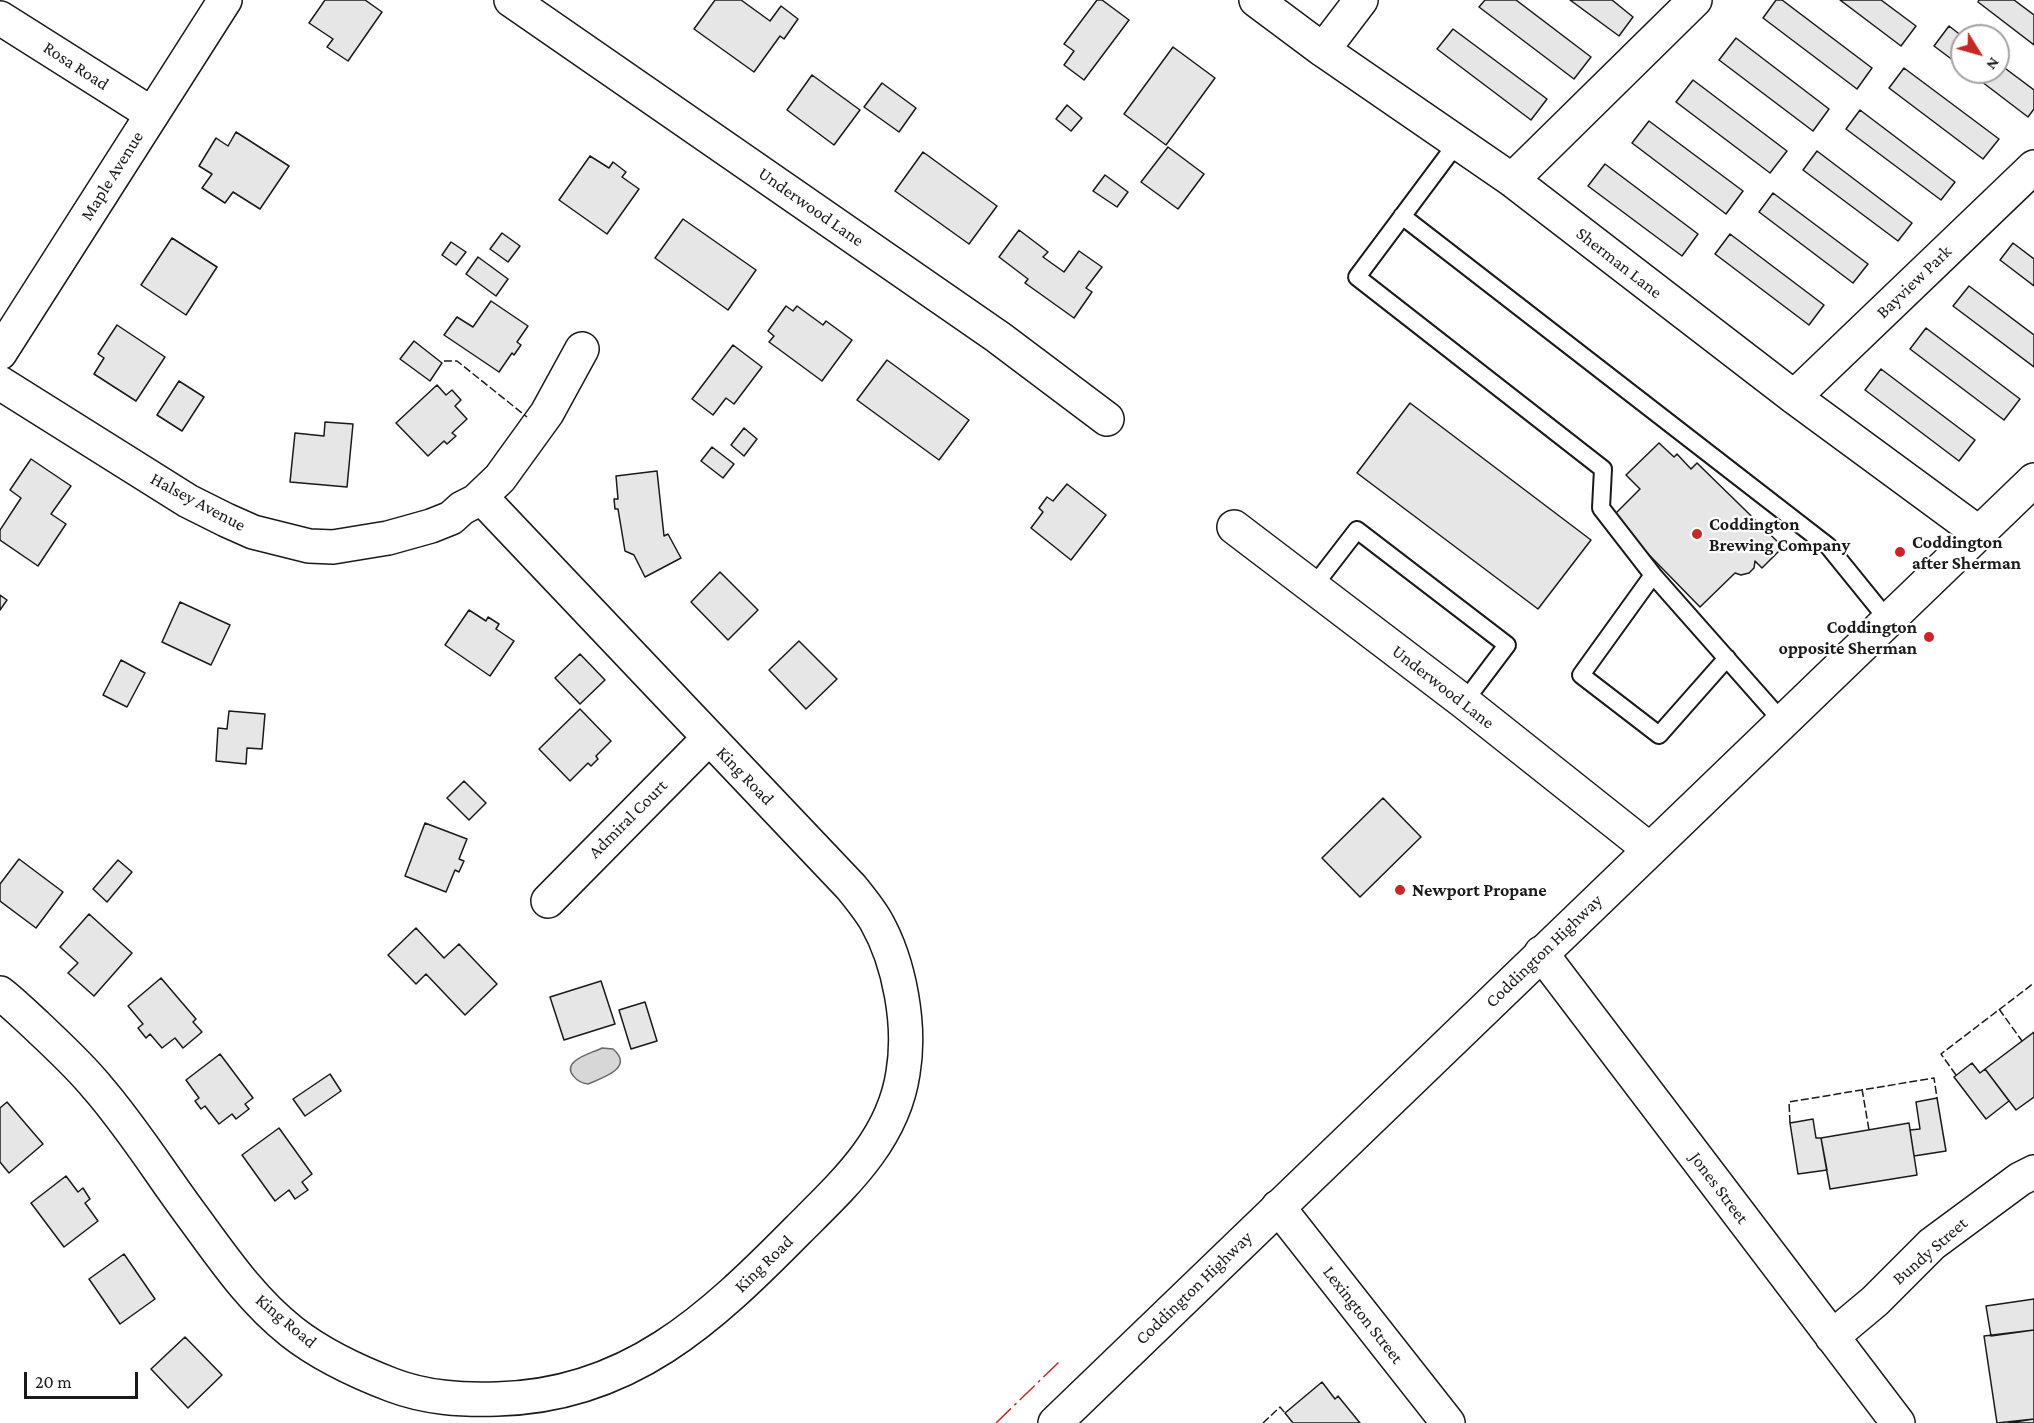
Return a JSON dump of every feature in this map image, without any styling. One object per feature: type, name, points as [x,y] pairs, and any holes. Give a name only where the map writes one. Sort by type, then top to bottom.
[{"type":"main road","name":"Maple Avenue","points":[[0,353],[225,0]]},
{"type":"main road","name":"Underwood Lane","points":[[511,0],[999,337],[1107,419]]},
{"type":"main road","name":"Sherman Lane","points":[[1256,0],[1323,50],[1512,180],[1794,398],[1979,533]]},
{"type":"main road","points":[[1323,50],[1361,0]]},
{"type":"main road","points":[[1512,180],[1695,0]]},
{"type":"main road","name":"Rosa Road","points":[[0,18],[152,114]]},
{"type":"main road","name":"Bayview Park","points":[[1794,398],[2034,167]]},
{"type":"main road","name":"Halsey Avenue","points":[[0,383],[188,501],[253,532],[309,546],[333,547],[399,535],[451,518],[462,508],[482,497],[500,478],[547,413],[582,349]]},
{"type":"main road","name":"Coddington Highway","points":[[1055,1423],[2034,480]]},
{"type":"main road","name":"King Road","points":[[0,993],[67,1054],[98,1088],[236,1276],[274,1316],[293,1333],[317,1349],[391,1385],[412,1392],[432,1410],[457,1399],[510,1399],[564,1392],[604,1379],[635,1365],[673,1342],[710,1314],[761,1268],[856,1172],[878,1142],[892,1113],[903,1075],[906,1029],[897,979],[876,920],[851,886],[482,497]]},
{"type":"main road","name":"Underwood Lane","points":[[1234,527],[1464,702],[1649,849]]},
{"type":"main road","name":"Admiral Court","points":[[548,901],[709,738]]},
{"type":"main road","name":"Jones Street","points":[[1541,953],[1898,1423]]},
{"type":"main road","name":"Bundy Street","points":[[1832,1337],[1875,1301],[1932,1244],[2020,1179],[2034,1172]]},
{"type":"main road","name":"Lexington Street","points":[[1278,1207],[1448,1423]]},
{"type":"lane","points":[[1457,143],[1357,278],[1603,468],[1601,508],[1653,576],[1782,721]]},
{"type":"lane","points":[[1402,216],[1828,546],[1888,620]]},
{"type":"lane","points":[[1313,587],[1357,530],[1508,645],[1464,702]]},
{"type":"lane","points":[[1653,576],[1581,675],[1659,735],[1727,658]]},
{"type":"shaded area","points":[[602,1048],[613,1049],[619,1056],[618,1067],[608,1075],[588,1084],[576,1079],[571,1072],[575,1061]]},
{"type":"building","points":[[325,0],[365,0],[382,12],[348,61],[327,47],[333,39],[309,23]]},
{"type":"building","points":[[715,0],[741,0],[770,21],[781,6],[798,19],[784,39],[780,36],[754,72],[694,29]]},
{"type":"building","points":[[1097,0],[1102,0],[1129,20],[1084,80],[1064,65],[1074,51],[1064,44]]},
{"type":"building","points":[[1485,0],[1516,0],[1591,57],[1574,79],[1479,7]]},
{"type":"building","points":[[1570,0],[1612,0],[1633,17],[1619,36]]},
{"type":"building","points":[[1776,0],[1782,0],[1872,68],[1857,89],[1763,18]]},
{"type":"building","points":[[1840,0],[1881,0],[1916,26],[1901,46]]},
{"type":"building","points":[[1979,0],[2014,0],[2034,15],[2034,45],[2010,27],[2010,24],[2007,24],[1978,2]]},
{"type":"building","points":[[1949,26],[1950,27],[1950,58],[1934,46]]},
{"type":"building","points":[[1453,29],[1547,99],[1531,120],[1437,49]]},
{"type":"building","points":[[1736,38],[1829,109],[1813,131],[1719,60]]},
{"type":"building","points":[[1173,47],[1215,78],[1166,145],[1124,114]]},
{"type":"building","points":[[1904,68],[1999,139],[1983,159],[1889,88]]},
{"type":"building","points":[[2010,72],[2034,90],[2034,109],[2028,117],[1985,84],[2010,84]]},
{"type":"building","points":[[812,75],[860,110],[834,145],[787,110]]},
{"type":"building","points":[[1693,80],[1787,151],[1770,173],[1676,102]]},
{"type":"building","points":[[882,83],[916,108],[899,132],[864,107]]},
{"type":"building","points":[[1067,105],[1082,118],[1071,131],[1056,119]]},
{"type":"building","points":[[1860,110],[1955,182],[1941,200],[1846,129]]},
{"type":"building","points":[[1649,121],[1743,191],[1726,214],[1632,143]]},
{"type":"building","points":[[236,132],[289,166],[260,209],[233,192],[225,203],[202,188],[212,174],[199,166],[216,138],[228,146]]},
{"type":"building","points":[[1168,147],[1204,174],[1178,209],[1141,182]]},
{"type":"building","points":[[1817,151],[1912,223],[1898,241],[1803,170]]},
{"type":"building","points":[[923,152],[997,206],[969,244],[895,191]]},
{"type":"building","points":[[590,156],[609,168],[613,162],[626,172],[622,177],[639,189],[607,234],[559,200]]},
{"type":"building","points":[[1605,164],[1698,234],[1682,256],[1588,186]]},
{"type":"building","points":[[1105,175],[1128,192],[1117,207],[1093,191]]},
{"type":"building","points":[[1773,193],[1868,264],[1853,283],[1759,212]]},
{"type":"building","points":[[683,219],[756,270],[728,310],[655,258]]},
{"type":"building","points":[[1019,230],[1048,252],[1043,257],[1064,272],[1079,251],[1102,267],[1086,288],[1092,292],[1074,318],[1025,283],[1028,279],[999,257]]},
{"type":"building","points":[[502,233],[520,246],[508,262],[490,249]]},
{"type":"building","points":[[1730,234],[1824,305],[1809,325],[1715,254]]},
{"type":"building","points":[[172,238],[217,267],[186,315],[141,285]]},
{"type":"building","points":[[451,242],[466,252],[456,265],[442,255]]},
{"type":"building","points":[[2013,243],[2034,259],[2034,286],[2000,260]]},
{"type":"building","points":[[478,257],[508,279],[496,296],[466,274]]},
{"type":"building","points":[[1969,286],[2034,335],[2034,367],[1953,306]]},
{"type":"building","points":[[491,301],[528,326],[517,342],[521,345],[514,355],[512,353],[499,372],[444,335],[457,317],[473,327]]},
{"type":"building","points":[[786,306],[793,311],[797,306],[823,325],[826,321],[852,340],[822,381],[769,342],[774,336],[768,331]]},
{"type":"building","points":[[117,325],[165,357],[136,401],[94,374],[104,358],[98,354]]},
{"type":"building","points":[[1926,328],[2020,399],[2004,420],[1910,349]]},
{"type":"building","points":[[414,341],[442,363],[430,381],[400,359]]},
{"type":"building","points":[[733,345],[762,367],[734,404],[726,398],[713,415],[692,399]]},
{"type":"building","points":[[887,360],[969,420],[939,460],[857,400]]},
{"type":"building","points":[[1881,369],[1975,440],[1959,461],[1865,390]]},
{"type":"building","points":[[179,381],[204,397],[182,431],[157,415]]},
{"type":"building","points":[[437,385],[446,395],[452,390],[461,400],[455,406],[467,419],[452,433],[456,436],[447,444],[444,441],[428,456],[396,423]]},
{"type":"building","points":[[1410,403],[1591,540],[1538,609],[1357,473]]},
{"type":"building","points":[[325,422],[353,424],[347,487],[290,482],[295,433],[324,436]]},
{"type":"building","points":[[744,428],[757,439],[744,456],[731,445]]},
{"type":"building","points":[[1659,443],[1674,457],[1677,454],[1691,469],[1697,463],[1783,547],[1762,568],[1755,561],[1754,568],[1749,573],[1741,575],[1735,573],[1700,607],[1612,517],[1640,489],[1626,475]]},
{"type":"building","points":[[712,447],[734,464],[723,478],[701,461]]},
{"type":"building","points":[[31,459],[71,486],[51,514],[66,524],[38,566],[0,540],[0,530],[21,498],[10,490]]},
{"type":"building","points":[[657,471],[664,536],[668,534],[681,558],[645,577],[634,555],[625,551],[618,509],[615,509],[614,499],[618,499],[616,476]]},
{"type":"building","points":[[1067,484],[1106,515],[1071,560],[1031,528],[1043,512],[1039,508],[1047,497],[1053,501]]},
{"type":"building","points":[[720,572],[758,610],[728,640],[691,602]]},
{"type":"building","points":[[0,595],[7,600],[0,610]]},
{"type":"building","points":[[180,602],[230,625],[211,665],[162,642]]},
{"type":"building","points":[[469,610],[486,621],[488,617],[499,624],[496,629],[514,641],[490,676],[445,645]]},
{"type":"building","points":[[799,641],[837,679],[806,709],[769,670]]},
{"type":"building","points":[[580,654],[605,680],[580,704],[555,678]]},
{"type":"building","points":[[121,660],[145,673],[127,707],[103,695]]},
{"type":"building","points":[[580,709],[611,741],[596,756],[598,759],[591,766],[588,763],[570,781],[539,749]]},
{"type":"building","points":[[229,711],[265,714],[262,749],[247,748],[246,764],[216,761],[218,728],[227,729]]},
{"type":"building","points":[[464,781],[486,803],[469,820],[447,798]]},
{"type":"building","points":[[1383,798],[1421,837],[1360,897],[1322,858]]},
{"type":"building","points":[[425,823],[467,839],[459,859],[464,861],[459,872],[455,870],[446,892],[405,876]]},
{"type":"building","points":[[19,859],[63,892],[36,928],[0,901],[0,884]]},
{"type":"building","points":[[118,860],[132,872],[107,902],[93,889]]},
{"type":"building","points":[[89,914],[132,953],[94,996],[68,973],[78,963],[60,947]]},
{"type":"building","points":[[416,928],[444,958],[459,944],[497,984],[465,1015],[426,974],[416,984],[388,955]]},
{"type":"building","points":[[161,978],[196,1019],[193,1022],[202,1032],[183,1048],[175,1038],[162,1048],[150,1034],[146,1038],[138,1028],[143,1024],[128,1006]]},
{"type":"building","points":[[601,981],[615,1024],[564,1040],[550,997]]},
{"type":"building","points":[[645,1002],[657,1041],[631,1049],[619,1010]]},
{"type":"building","points":[[2034,1032],[2034,1097],[2016,1110],[1985,1069]]},
{"type":"building","points":[[220,1054],[253,1098],[245,1104],[249,1109],[236,1119],[232,1114],[219,1124],[205,1106],[201,1109],[195,1101],[199,1098],[186,1080]]},
{"type":"building","points":[[1972,1063],[1980,1073],[1985,1069],[2009,1101],[1986,1119],[1954,1077]]},
{"type":"building","points":[[330,1074],[341,1091],[305,1116],[293,1099]]},
{"type":"building","points":[[1937,1098],[1946,1151],[1914,1156],[1910,1130],[1920,1129],[1916,1102]]},
{"type":"building","points":[[7,1102],[43,1144],[9,1173],[0,1162],[0,1108]]},
{"type":"building","points":[[1813,1119],[1816,1138],[1821,1138],[1827,1170],[1798,1174],[1790,1123]]},
{"type":"building","points":[[1909,1123],[1917,1175],[1830,1189],[1821,1138]]},
{"type":"building","points":[[279,1128],[312,1174],[302,1182],[308,1190],[295,1199],[289,1190],[275,1201],[242,1155]]},
{"type":"building","points":[[66,1176],[78,1192],[83,1188],[90,1199],[85,1203],[98,1221],[64,1247],[31,1203]]},
{"type":"building","points":[[124,1254],[155,1299],[120,1324],[89,1279]]},
{"type":"building","points":[[2034,1299],[2034,1330],[1991,1336],[1986,1306]]},
{"type":"building","points":[[2034,1330],[2034,1419],[1997,1423],[1984,1336]]},
{"type":"building","points":[[185,1337],[222,1375],[188,1408],[151,1369]]},
{"type":"building","points":[[1322,1382],[1335,1399],[1338,1396],[1360,1423],[1293,1423],[1285,1413]]},
{"type":"building","points":[[2034,1419],[2034,1423],[2009,1423]]},
{"type":"fence","points":[[444,361],[457,361],[527,417]]},
{"type":"fence","points":[[1956,1075],[1941,1054],[2034,983]]},
{"type":"fence","points":[[1999,1009],[2022,1041]]},
{"type":"fence","points":[[1790,1123],[1789,1102],[1934,1078],[1937,1098]]},
{"type":"fence","points":[[1862,1089],[1869,1130]]},
{"type":"fence","points":[[1263,1423],[1280,1407],[1285,1413]]},
{"type":"power","points":[[996,1423],[1060,1361]]},
{"type":"place","name":"Coddington Brewing Company","points":[[1697,534]]},
{"type":"place","name":"Coddington after Sherman","points":[[1900,552]]},
{"type":"place","name":"Coddington opposite Sherman","points":[[1929,637]]},
{"type":"place","name":"Newport Propane","points":[[1400,890]]}]
